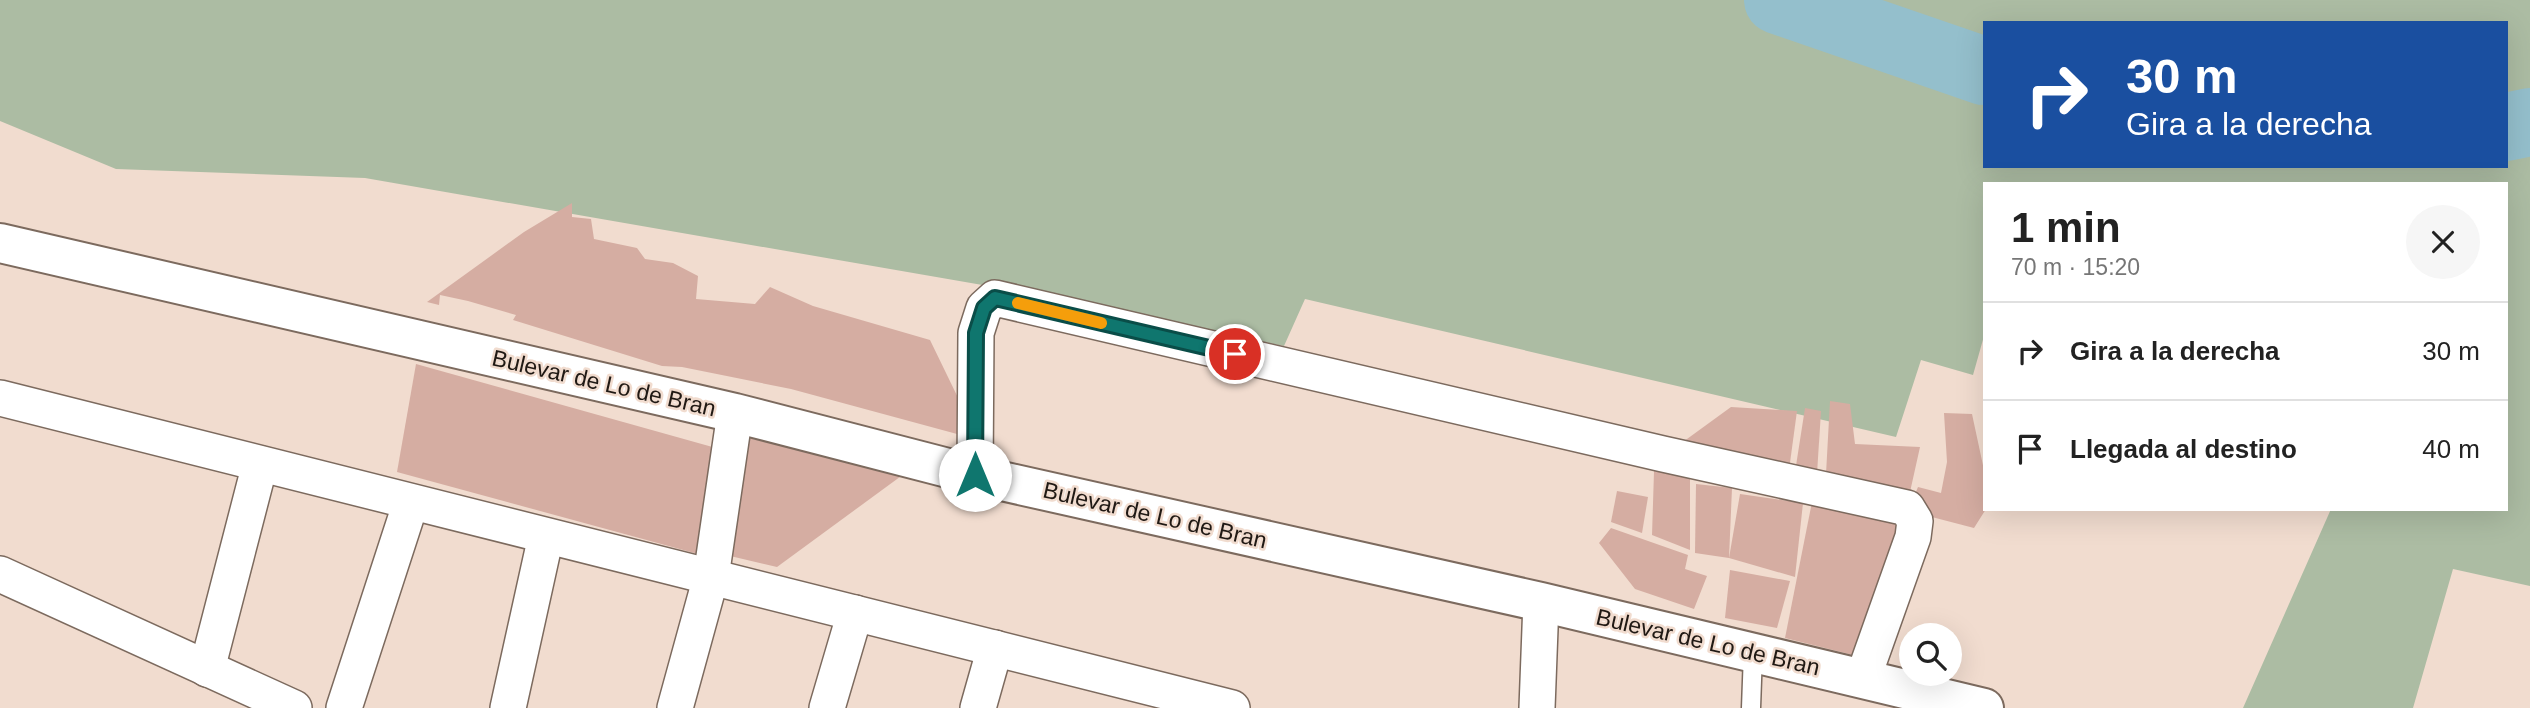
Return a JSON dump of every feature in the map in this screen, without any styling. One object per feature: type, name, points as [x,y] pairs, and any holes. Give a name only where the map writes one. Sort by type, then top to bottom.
[{"type":"street","name":"Bulevar de Lo de Bran","points":[[0,243],[735,413],[975,475],[1541,602],[1752,653],[1882,691],[1984,708]]},
{"type":"street","points":[[975,475],[976,333],[984,308],[995,298],[1662,454],[1907,508],[1915,521],[1913,537],[1882,691]]},
{"type":"street","points":[[0,398],[995,648],[1162,699],[1232,708]]},
{"type":"street","points":[[675,708],[711,577],[735,413]]},
{"type":"street","points":[[207,668],[260,464]]},
{"type":"street","points":[[344,708],[411,502]]},
{"type":"street","points":[[508,708],[547,536]]},
{"type":"street","points":[[0,574],[294,708]]},
{"type":"street","points":[[1537,708],[1541,602]]},
{"type":"street","points":[[827,708],[855,613]]},
{"type":"street","points":[[978,708],[995,648]]},
{"type":"lane","points":[[1751,708],[1752,653]]},
{"type":"green space","points":[[0,0],[2530,0],[2530,586],[2453,569],[2413,708],[2243,708],[2330,511],[2508,511],[2508,182],[1983,182],[1983,340],[1973,375],[1921,360],[1896,437],[1305,299],[1284,346],[994,287],[365,178],[116,169],[0,121]]},
{"type":"building","points":[[572,203],[572,217],[591,219],[594,239],[637,248],[645,259],[673,263],[698,276],[696,299],[755,304],[770,287],[813,306],[930,340],[963,408],[960,437],[791,389],[682,367],[662,366],[513,320],[516,315],[468,301],[440,295],[439,305],[427,302],[524,232]]},
{"type":"building","points":[[416,364],[716,448],[698,554],[397,472]]},
{"type":"building","points":[[1830,401],[1850,404],[1855,444],[1920,447],[1910,492],[1826,474]]},
{"type":"building","points":[[1731,407],[1797,411],[1789,470],[1676,447]]},
{"type":"building","points":[[1805,408],[1821,411],[1817,474],[1795,472]]},
{"type":"building","points":[[1944,413],[1972,414],[1983,465],[1985,511],[1974,528],[1928,516],[1910,506],[1918,487],[1941,493],[1947,462]]},
{"type":"building","points":[[738,436],[908,471],[777,567],[726,555]]},
{"type":"building","points":[[1654,471],[1690,478],[1690,550],[1652,535]]},
{"type":"building","points":[[1696,484],[1732,488],[1729,558],[1695,553]]},
{"type":"building","points":[[1617,491],[1648,497],[1642,533],[1611,522]]},
{"type":"building","points":[[1740,494],[1803,503],[1795,577],[1729,558]]},
{"type":"building","points":[[1812,502],[1906,522],[1857,656],[1785,638]]},
{"type":"building","points":[[1611,528],[1688,555],[1685,569],[1707,576],[1694,609],[1635,589],[1599,543]]},
{"type":"building","points":[[1730,570],[1790,581],[1777,628],[1725,618]]},
{"type":"waterway","points":[[1778,0],[1983,71]]},
{"type":"waterway","points":[[2508,127],[2530,122]]},
{"type":"slow traffic","points":[[1018,303],[1101,323]]},
{"type":"route","points":[[975,475],[976,333],[984,308],[995,298],[1235,354]]}]
